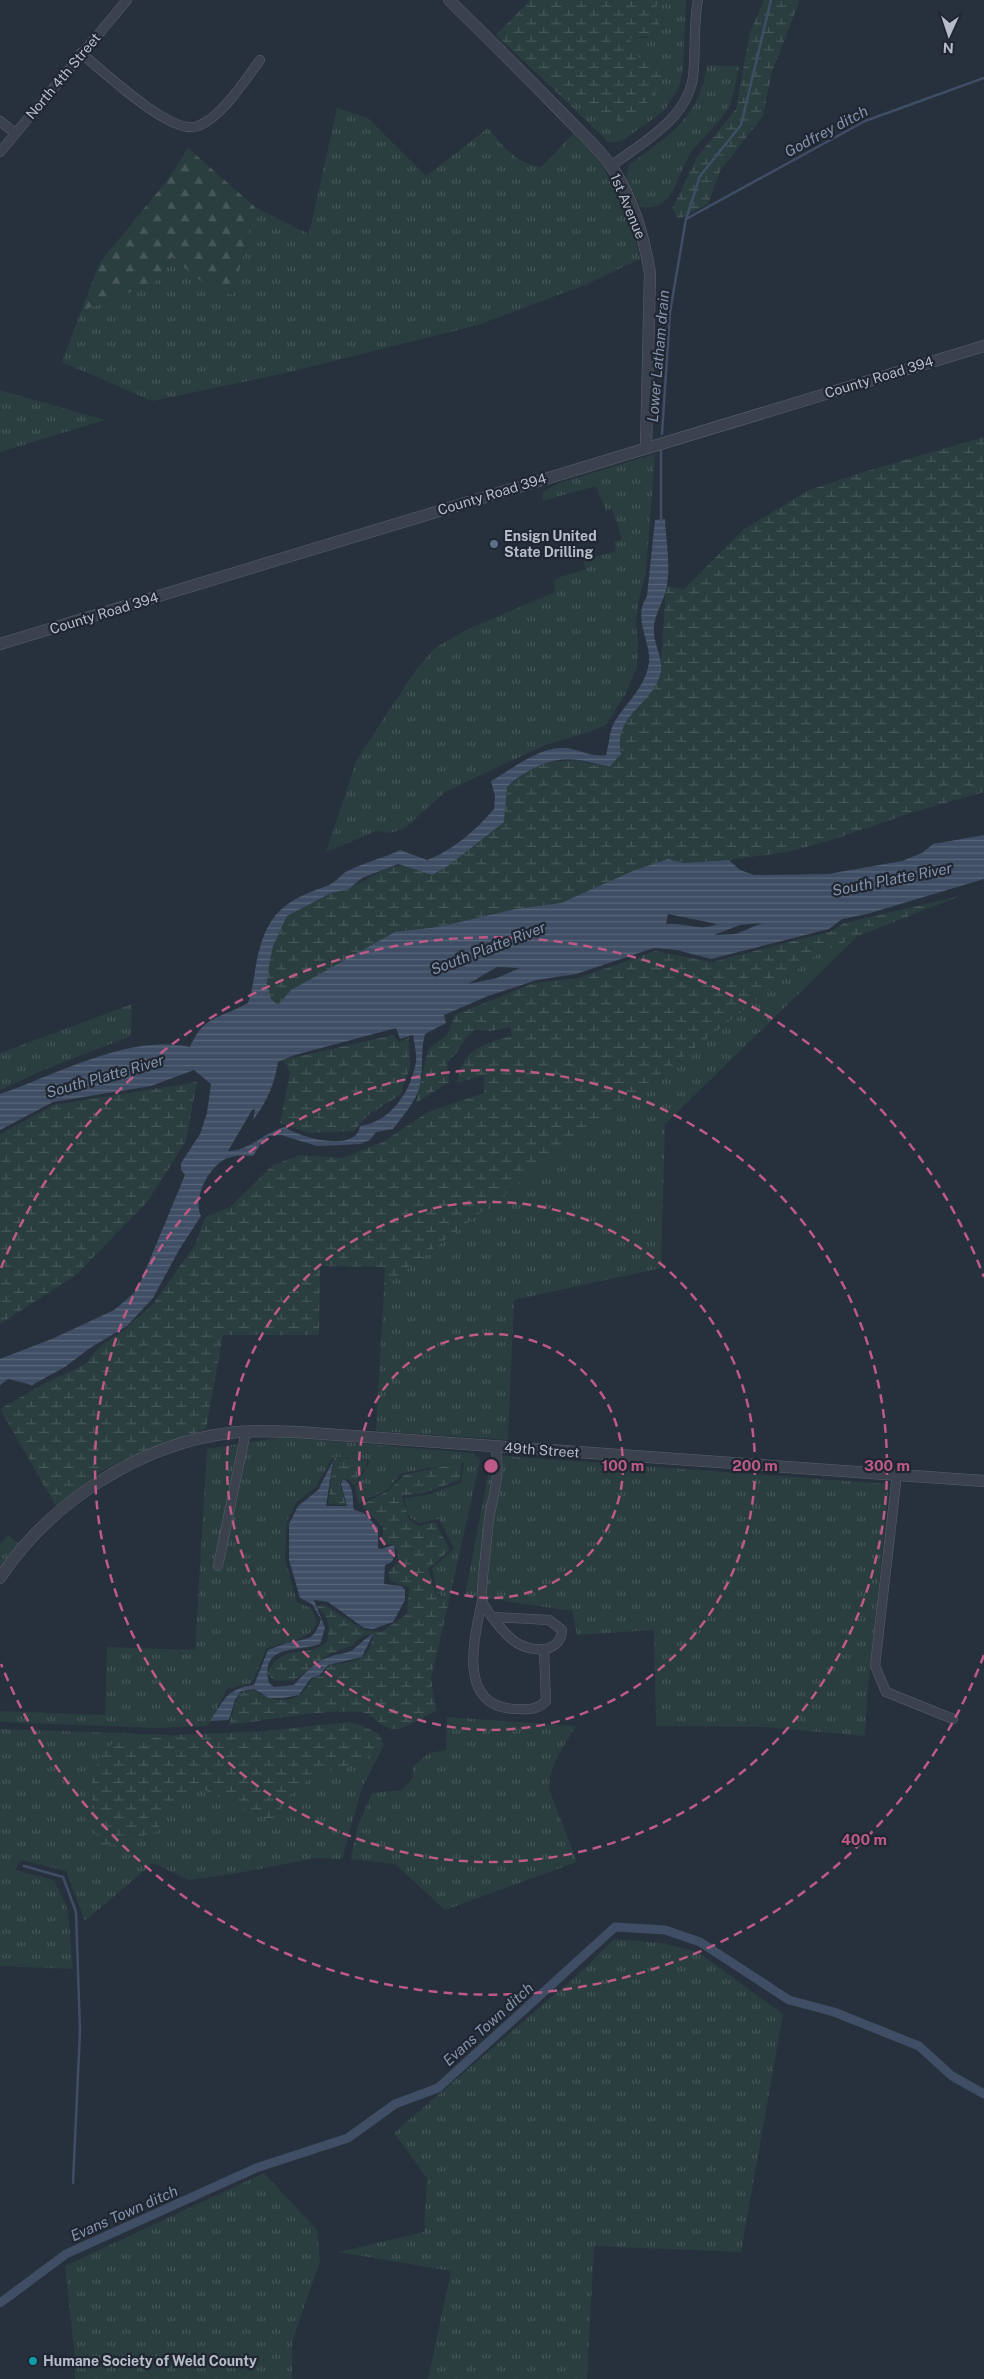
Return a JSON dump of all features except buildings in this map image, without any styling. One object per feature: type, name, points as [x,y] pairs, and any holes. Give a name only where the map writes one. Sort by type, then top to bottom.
[{"type":"street","name":"North 4th Street","points":[[0,152],[127,0]]},
{"type":"street","name":"1st Avenue","points":[[449,0],[534,83],[611,166],[642,233],[650,273],[646,447]]},
{"type":"street","points":[[611,166],[674,117],[688,95],[693,78],[698,0]]},
{"type":"street","points":[[81,53],[138,100],[165,119],[183,126],[197,127],[215,114],[260,60]]},
{"type":"street","points":[[0,121],[16,134]]},
{"type":"street","name":"County Road 394","points":[[0,644],[984,346]]},
{"type":"street","points":[[218,1566],[246,1431]]},
{"type":"street","name":"49th Street","points":[[0,1578],[26,1543],[48,1520],[75,1497],[108,1476],[182,1444],[209,1436],[246,1431],[297,1432],[984,1481]]},
{"type":"street","points":[[495,1447],[498,1456],[497,1483],[486,1546],[482,1601],[475,1637],[474,1678],[478,1689],[484,1697],[507,1708],[536,1710],[546,1700],[544,1650]]},
{"type":"street","points":[[897,1474],[875,1666],[886,1692],[954,1719]]},
{"type":"street","points":[[482,1601],[493,1617],[514,1641],[524,1646],[544,1650],[555,1646],[561,1640],[562,1630],[548,1620],[493,1617]]},
{"type":"green space","points":[[530,0],[660,0],[652,13],[658,20],[662,34],[631,38],[631,48],[638,57],[660,64],[662,82],[638,114],[622,122],[578,101],[565,100],[496,35]]},
{"type":"green space","points":[[660,0],[686,0],[683,71],[679,87],[664,111],[622,141],[609,143],[565,100],[578,101],[621,121],[660,64],[638,57],[631,48],[631,37],[647,38],[652,13]]},
{"type":"green space","points":[[764,0],[800,0],[772,72],[763,116],[720,171],[708,204],[679,219],[672,209],[697,157],[736,109],[750,32]]},
{"type":"green space","points":[[707,65],[739,66],[727,111],[689,156],[667,199],[652,207],[641,207],[626,179],[629,164],[677,128],[691,110],[701,90]]},
{"type":"green space","points":[[337,108],[368,118],[426,176],[488,128],[511,154],[525,162],[541,167],[575,132],[604,168],[634,232],[640,259],[585,285],[478,325],[281,374],[152,401],[62,362],[81,311],[154,283],[172,257],[202,281],[233,295],[255,207],[309,234]]},
{"type":"green space","points":[[188,148],[255,207],[233,295],[208,285],[172,257],[154,283],[81,311],[100,262],[166,182]]},
{"type":"green space","points":[[0,390],[105,420],[0,452]]},
{"type":"green space","points":[[984,437],[984,792],[917,811],[835,839],[787,852],[729,860],[686,863],[668,859],[635,870],[561,903],[515,909],[438,927],[291,990],[278,1005],[271,999],[267,983],[269,966],[273,946],[287,916],[331,893],[349,889],[385,869],[400,865],[431,875],[504,822],[507,787],[532,768],[549,762],[578,760],[594,765],[621,754],[619,742],[621,729],[660,675],[666,586],[684,589],[744,529],[807,491],[860,473]]},
{"type":"green space","points":[[655,454],[646,573],[638,603],[636,625],[638,644],[637,667],[626,693],[606,725],[590,732],[545,745],[445,792],[405,828],[390,833],[377,831],[326,852],[357,759],[417,668],[435,648],[468,629],[555,592],[554,579],[586,569],[583,561],[616,551],[614,542],[622,539],[612,509],[606,511],[596,486],[542,501],[543,492],[559,483]]},
{"type":"green space","points":[[960,896],[858,936],[814,956],[384,1287],[385,1267],[320,1266],[319,1335],[223,1335],[206,1429],[132,1456],[100,1472],[57,1508],[0,1409],[47,1382],[84,1365],[99,1347],[124,1330],[153,1304],[195,1245],[205,1217],[230,1207],[273,1165],[300,1155],[342,1158],[381,1143],[428,1112],[484,1093],[484,1075],[457,1083],[460,1071],[469,1055],[475,1050],[491,1042],[512,1036],[510,1027],[490,1031],[475,1030],[466,1037],[458,1051],[447,1063],[449,1082],[416,1103],[428,1049],[447,1035],[455,1015],[534,983],[578,978],[655,951],[712,962],[832,931],[844,923]]},
{"type":"green space","points":[[858,936],[665,1124],[661,1268],[514,1300],[508,1440],[376,1431],[384,1287],[814,956]]},
{"type":"green space","points":[[132,1004],[131,1036],[44,1070],[0,1090],[0,1053]]},
{"type":"green space","points":[[393,1035],[399,1042],[409,1038],[410,1068],[400,1095],[368,1115],[354,1131],[309,1133],[280,1123],[290,1072],[283,1060]]},
{"type":"green space","points":[[197,1082],[186,1141],[148,1201],[76,1275],[0,1324],[0,1134],[53,1105]]},
{"type":"green space","points":[[284,1437],[474,1453],[480,1461],[449,1601],[437,1593],[432,1568],[454,1549],[439,1519],[419,1523],[409,1517],[404,1498],[427,1495],[461,1483],[464,1462],[402,1473],[388,1489],[358,1504],[355,1487],[370,1460],[333,1457],[316,1487],[296,1503],[287,1522],[285,1559],[297,1602],[311,1608],[317,1622],[314,1628],[303,1637],[267,1648],[252,1683],[227,1689],[208,1726],[158,1728],[0,1722],[0,1711],[105,1715],[107,1647],[195,1650],[207,1449]]},
{"type":"green space","points":[[492,1455],[889,1484],[868,1687],[865,1736],[764,1727],[656,1726],[654,1630],[577,1635],[572,1611],[465,1595]]},
{"type":"green space","points":[[334,1457],[368,1461],[354,1486],[349,1480],[343,1478],[340,1484],[346,1505],[328,1504]]},
{"type":"green space","points":[[462,1462],[460,1480],[424,1493],[402,1496],[409,1519],[419,1526],[435,1522],[450,1550],[428,1569],[436,1594],[449,1601],[431,1678],[436,1711],[397,1729],[382,1725],[365,1713],[344,1711],[311,1713],[229,1725],[236,1701],[241,1692],[253,1690],[278,1700],[294,1698],[307,1688],[312,1679],[321,1676],[329,1665],[359,1659],[369,1650],[373,1633],[361,1637],[351,1646],[328,1655],[294,1680],[280,1681],[272,1679],[267,1672],[281,1657],[310,1650],[327,1642],[328,1622],[324,1614],[316,1606],[325,1605],[364,1630],[381,1632],[407,1614],[409,1587],[390,1581],[388,1572],[398,1562],[398,1553],[394,1545],[382,1543],[383,1527],[361,1505],[389,1490],[404,1475]]},
{"type":"green space","points":[[8,1535],[19,1544],[0,1572],[0,1544]]},
{"type":"green space","points":[[447,1717],[576,1726],[554,1764],[549,1789],[577,1862],[445,1910],[395,1864],[351,1859],[357,1828],[372,1793],[402,1790],[412,1777],[412,1767],[429,1753],[446,1750]]},
{"type":"green space","points":[[348,1722],[361,1725],[379,1734],[384,1745],[359,1763],[314,1775],[285,1799],[275,1823],[198,1787],[172,1802],[156,1832],[102,1848],[93,1826],[98,1813],[89,1792],[100,1755],[113,1743],[175,1735],[266,1731]]},
{"type":"green space","points":[[0,1729],[175,1735],[113,1743],[89,1792],[98,1813],[156,1832],[172,1802],[198,1787],[275,1822],[284,1799],[314,1775],[359,1763],[384,1745],[362,1788],[342,1859],[316,1858],[189,1880],[153,1863],[85,1921],[66,1871],[21,1860],[15,1870],[54,1880],[68,1910],[73,1969],[0,1966]]},
{"type":"green space","points":[[614,1939],[661,1943],[698,1952],[783,2014],[741,2252],[594,2246],[587,2379],[428,2379],[451,2271],[338,2252],[424,2232],[427,2178],[394,2133],[585,1968]]},
{"type":"green space","points":[[264,2173],[317,2230],[320,2261],[292,2342],[292,2379],[75,2379],[75,2358],[65,2266]]},
{"type":"water","name":"South Platte River","points":[[665,519],[668,557],[667,585],[654,627],[661,669],[655,686],[627,720],[622,730],[620,741],[621,754],[610,766],[569,759],[549,762],[531,769],[507,787],[504,822],[448,866],[432,875],[398,864],[362,878],[349,889],[331,893],[287,916],[273,946],[269,966],[267,984],[271,999],[278,1005],[291,990],[395,932],[438,927],[515,909],[561,903],[635,870],[668,859],[684,863],[729,860],[740,870],[754,875],[828,874],[902,861],[922,853],[933,844],[984,835],[984,879],[867,914],[842,919],[829,929],[711,959],[677,950],[654,948],[576,974],[537,980],[488,996],[444,1015],[446,1023],[425,1034],[417,1095],[393,1129],[376,1132],[370,1140],[360,1144],[343,1145],[317,1146],[281,1135],[269,1136],[261,1143],[253,1156],[233,1157],[222,1161],[211,1171],[203,1186],[199,1202],[201,1216],[179,1250],[153,1298],[127,1326],[90,1348],[65,1367],[32,1385],[8,1379],[0,1385],[0,1359],[54,1338],[114,1310],[133,1294],[141,1281],[185,1175],[181,1170],[181,1163],[200,1134],[207,1113],[211,1084],[194,1070],[151,1086],[53,1102],[0,1130],[0,1094],[69,1067],[118,1051],[167,1044],[190,1047],[195,1037],[207,1023],[248,1003],[259,951],[266,931],[286,905],[305,894],[329,885],[344,873],[400,850],[427,860],[446,851],[472,832],[494,809],[495,796],[491,781],[536,754],[556,748],[565,748],[601,756],[606,755],[613,725],[644,680],[649,662],[641,613],[647,596],[655,520]],"holes":[[[668,914],[717,924],[704,927],[666,924]],[[762,923],[736,934],[714,935],[740,925]],[[497,967],[520,968],[497,978],[468,984]],[[396,1028],[400,1039],[413,1035],[416,1062],[410,1084],[398,1103],[381,1118],[360,1126],[357,1134],[349,1139],[339,1141],[315,1139],[285,1127],[269,1133],[243,1148],[228,1151],[252,1110],[255,1109],[253,1120],[266,1099],[275,1077],[278,1062],[295,1055]]]},
{"type":"water","points":[[333,1461],[326,1506],[347,1506],[341,1484],[343,1479],[350,1485],[354,1510],[364,1513],[378,1528],[378,1548],[381,1549],[394,1545],[395,1553],[392,1562],[385,1565],[384,1584],[402,1586],[405,1590],[405,1600],[393,1622],[373,1629],[364,1628],[328,1602],[314,1600],[325,1628],[320,1644],[282,1652],[275,1656],[267,1670],[269,1683],[274,1687],[294,1685],[316,1664],[326,1658],[351,1651],[373,1634],[362,1657],[328,1665],[319,1676],[311,1678],[299,1695],[269,1698],[254,1689],[241,1691],[235,1700],[229,1720],[210,1721],[227,1696],[238,1689],[254,1685],[268,1650],[309,1638],[316,1632],[321,1619],[312,1604],[300,1598],[289,1560],[289,1524],[298,1506],[318,1490]]},
{"type":"waterway","name":"Lower Latham drain","points":[[662,434],[670,312],[686,219],[700,176],[741,125],[771,0]]},
{"type":"waterway","name":"Godfrey ditch","points":[[686,219],[865,121],[984,78]]},
{"type":"waterway","name":"Lower Latham drain","points":[[661,450],[661,521]]},
{"type":"waterway","points":[[24,1866],[63,1877],[76,1912],[80,2031],[73,2183]]},
{"type":"waterway","name":"Evans Town ditch","points":[[0,2303],[66,2254],[256,2168],[348,2138],[395,2104],[438,2088],[615,1927],[665,1930],[700,1942],[789,2000],[834,2012],[919,2046],[952,2076],[984,2094]]},
{"type":"place","name":"Ensign United State Drilling","points":[[494,544]]},
{"type":"place","name":"Humane Society of Weld County","points":[[33,2361]]}]
